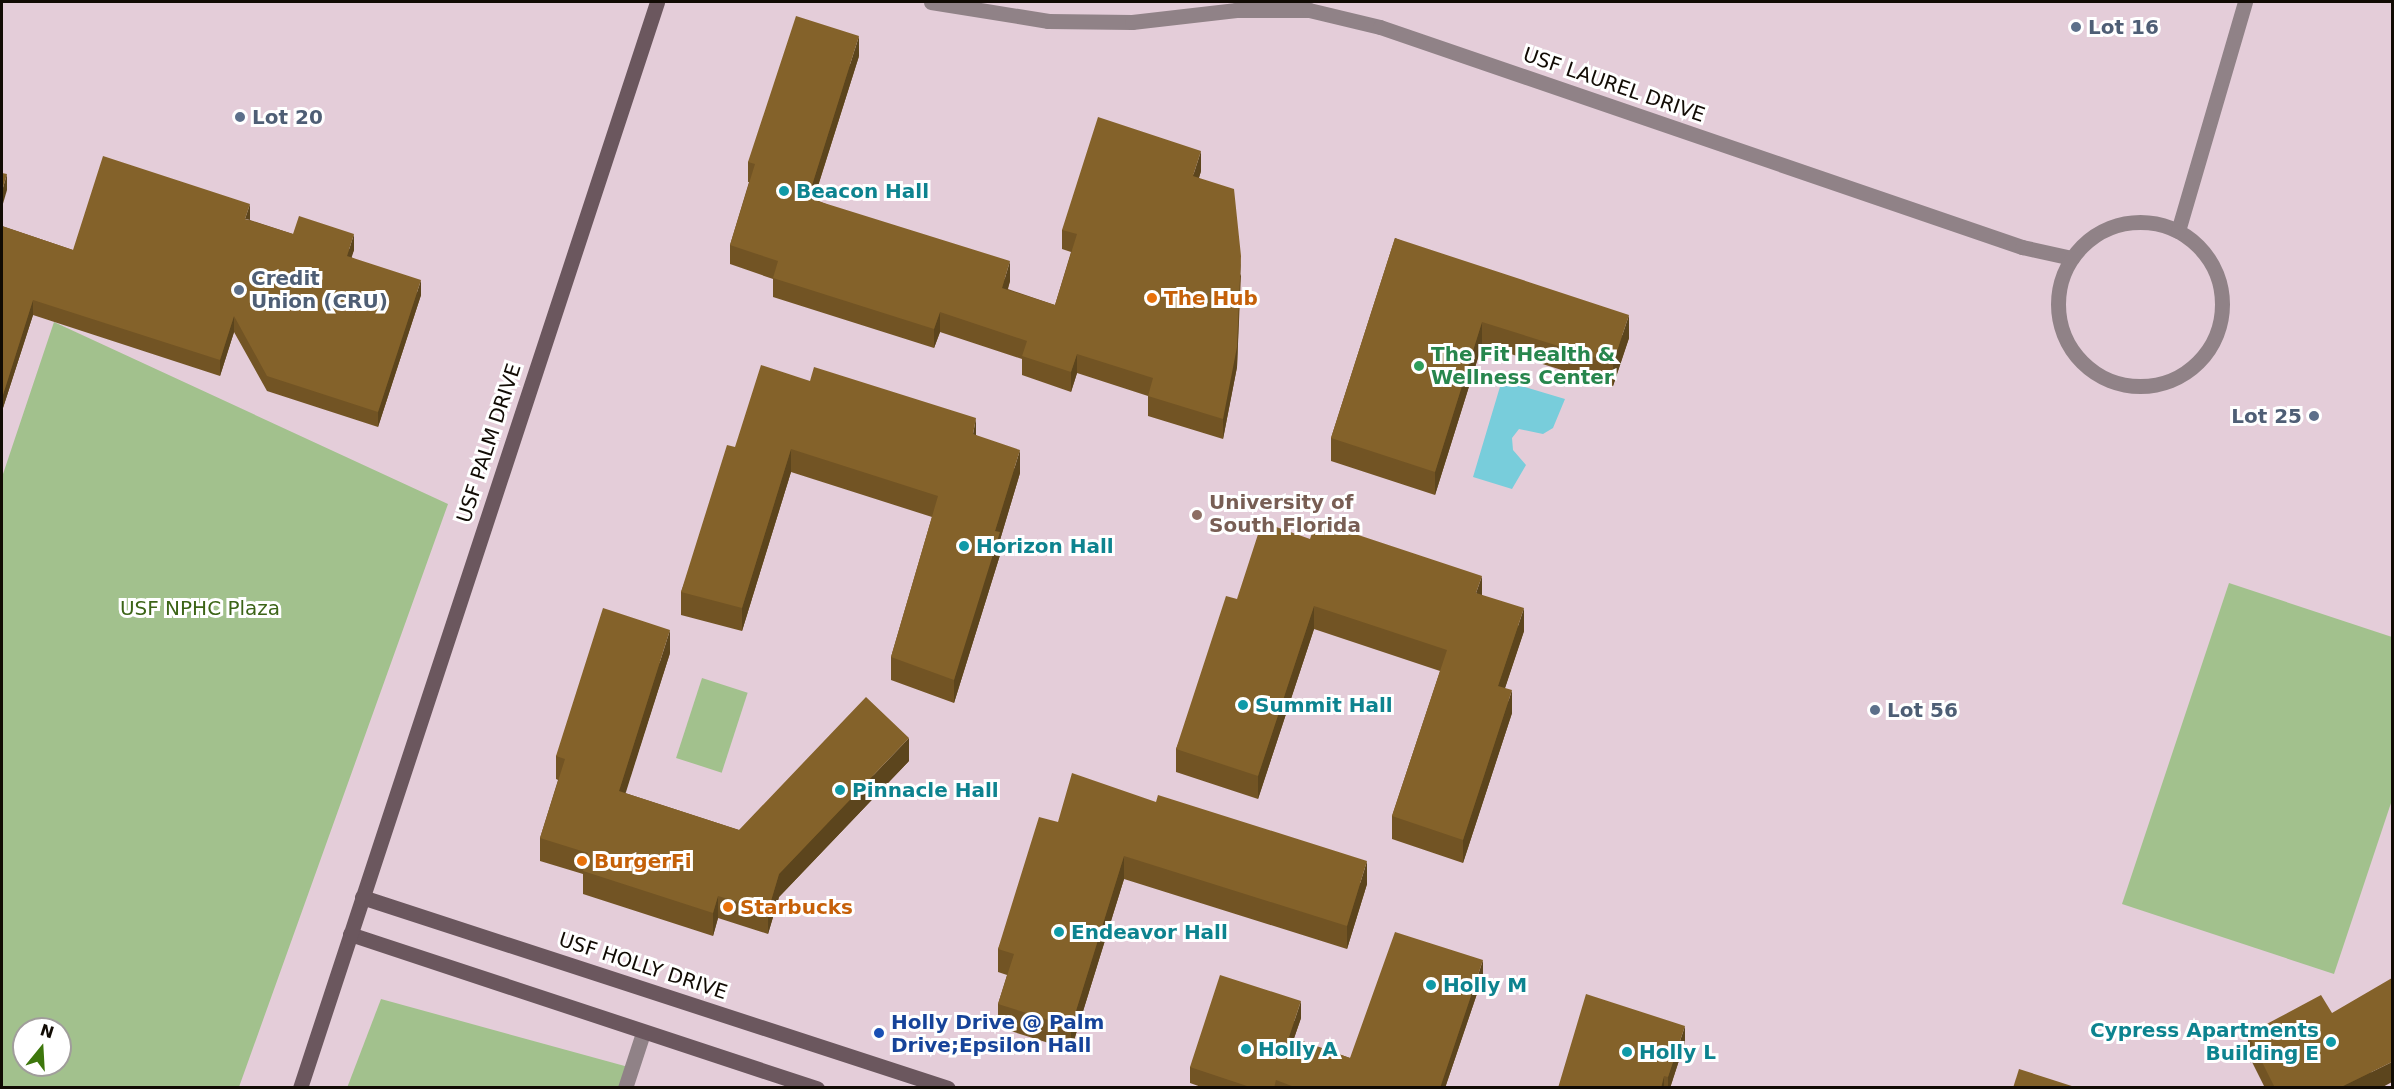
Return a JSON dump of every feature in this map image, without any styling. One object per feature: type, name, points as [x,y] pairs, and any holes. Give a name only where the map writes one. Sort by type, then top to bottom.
[{"type":"street","name":"USF PALM DRIVE","points":[[362,897],[657,2]]},
{"type":"street","name":"USF LAUREL DRIVE","points":[[931,2],[1048,21],[1132,22],[1236,10],[1309,10],[1380,27],[2022,247],[2072,258]]},
{"type":"street","points":[[2178,231],[2245,2]]},
{"type":"street","points":[[2123,223],[2152,223],[2178,231],[2199,247],[2214,269],[2222,294],[2221,320],[2212,345],[2195,365],[2173,380],[2148,386],[2122,384],[2097,375],[2076,356],[2062,332],[2057,304],[2062,276],[2072,258],[2097,233],[2123,223]]},
{"type":"street","points":[[300,1088],[362,897]]},
{"type":"street","name":"USF HOLLY DRIVE","points":[[362,897],[948,1088]]},
{"type":"street","points":[[350,934],[643,1033],[818,1088]]},
{"type":"street","points":[[625,1088],[643,1033]]},
{"type":"shaded area","name":"University of South Florida","points":[[2,2],[2392,2],[2392,1087],[2,1088]]},
{"type":"green space","name":"USF NPHC Plaza","points":[[54,322],[448,504],[239,1087],[2,1087],[2,477]]},
{"type":"green space","points":[[2229,583],[2392,637],[2392,800],[2334,974],[2122,904]]},
{"type":"green space","points":[[702,678],[748,693],[722,773],[676,758]]},
{"type":"green space","points":[[381,999],[632,1068],[625,1087],[347,1088]]},
{"type":"water","points":[[1502,380],[1565,399],[1553,428],[1543,434],[1519,429],[1512,438],[1513,450],[1526,465],[1512,489],[1473,477]]},
{"type":"building","points":[[796,16],[859,36],[808,198],[1010,261],[1002,288],[1055,305],[1077,234],[1062,230],[1098,117],[1201,151],[1193,176],[1234,189],[1241,256],[1237,347],[1223,419],[1148,396],[1153,378],[1077,354],[1071,372],[1022,356],[1027,341],[940,312],[934,329],[773,278],[778,261],[730,245],[755,164],[748,162]]},
{"type":"building","points":[[103,156],[250,204],[245,219],[293,234],[299,216],[354,234],[347,256],[421,280],[378,412],[267,376],[234,316],[220,360],[33,300],[2,398],[2,226],[73,250]]},
{"type":"building","points":[[2,173],[7,174],[2,191]]},
{"type":"building","name":"The Fit Health & Wellness Center","points":[[1395,238],[1629,315],[1613,363],[1482,322],[1435,472],[1331,438]]},
{"type":"building","name":"Horizon Hall","points":[[761,365],[810,381],[814,367],[976,418],[973,434],[1020,450],[995,531],[1000,532],[954,680],[891,657],[938,496],[791,449],[742,608],[681,592],[727,445],[735,447]]},
{"type":"building","name":"Summit Hall","points":[[1316,521],[1482,576],[1476,593],[1524,608],[1498,686],[1512,690],[1463,840],[1392,816],[1447,650],[1314,606],[1258,776],[1176,749],[1226,596],[1237,599],[1262,522],[1310,539]]},
{"type":"building","name":"Pinnacle Hall","points":[[603,608],[670,630],[619,791],[739,830],[866,697],[909,738],[779,874],[768,911],[718,896],[713,913],[583,871],[588,853],[540,838],[565,759],[556,756]]},
{"type":"building","name":"Endeavor Hall","points":[[1072,773],[1156,802],[1158,795],[1367,861],[1347,926],[1124,856],[1071,1027],[998,1004],[1014,954],[998,949],[1039,817],[1058,822]]},
{"type":"building","points":[[1395,932],[1483,960],[1440,1088],[1297,1088],[1276,1080],[1274,1088],[1253,1088],[1190,1067],[1220,975],[1301,1001],[1289,1037],[1350,1058]]},
{"type":"building","name":"Cypress Apartments Building E","points":[[2392,978],[2392,1062],[2339,1088],[2275,1088],[2248,1034],[2321,995],[2332,1013]]},
{"type":"building","name":"Holly L","points":[[1586,994],[1685,1026],[1668,1077],[1664,1076],[1661,1088],[1558,1088]]},
{"type":"building","points":[[2019,1069],[2078,1088],[2013,1088]]},
{"type":"place","name":"Lot 16","points":[[2076,27]]},
{"type":"place","name":"Lot 20","points":[[240,117]]},
{"type":"place","name":"Beacon Hall","points":[[784,191]]},
{"type":"place","name":"Credit Union (CRU)","points":[[239,290]]},
{"type":"place","name":"The Hub","points":[[1152,298]]},
{"type":"place","name":"The Fit Health & Wellness Center","points":[[1419,366]]},
{"type":"place","name":"Lot 25","points":[[2314,416]]},
{"type":"place","name":"University of South Florida","points":[[1197,515]]},
{"type":"place","name":"Horizon Hall","points":[[964,546]]},
{"type":"place","name":"Summit Hall","points":[[1243,705]]},
{"type":"place","name":"Lot 56","points":[[1875,710]]},
{"type":"place","name":"Pinnacle Hall","points":[[840,790]]},
{"type":"place","name":"BurgerFi","points":[[582,861]]},
{"type":"place","name":"Starbucks","points":[[728,907]]},
{"type":"place","name":"Endeavor Hall","points":[[1059,932]]},
{"type":"place","name":"Holly M","points":[[1431,985]]},
{"type":"place","name":"Holly Drive @ Palm Drive;Epsilon Hall","points":[[879,1033]]},
{"type":"place","name":"Cypress Apartments Building E","points":[[2331,1042]]},
{"type":"place","name":"Holly A","points":[[1246,1049]]},
{"type":"place","name":"Holly L","points":[[1627,1052]]}]
